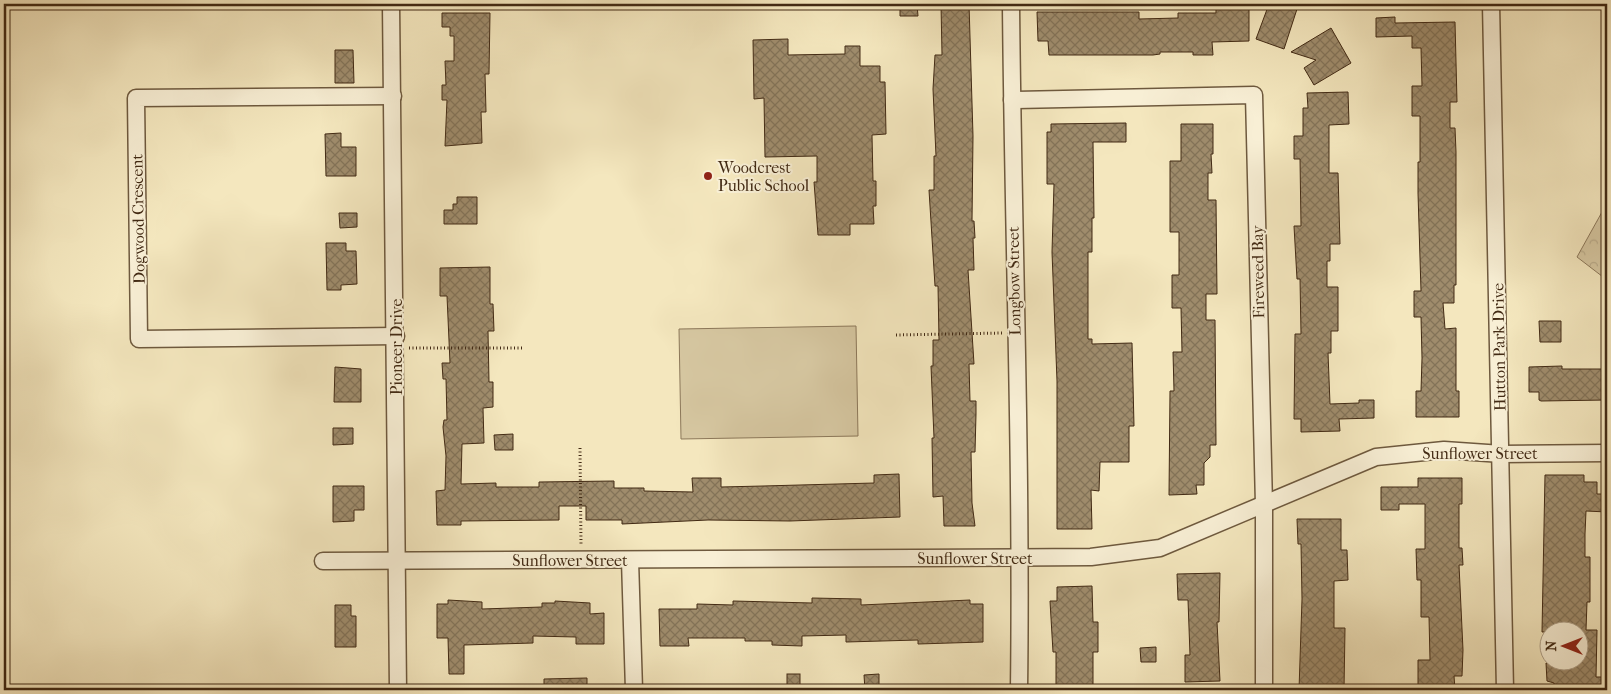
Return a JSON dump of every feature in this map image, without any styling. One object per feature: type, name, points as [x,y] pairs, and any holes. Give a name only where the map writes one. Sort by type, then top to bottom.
[{"type":"street","name":"Pioneer Drive","points":[[391,4],[396,342],[398,690]]},
{"type":"street","name":"Longbow Street","points":[[1011,4],[1020,558],[1019,690]]},
{"type":"street","name":"Hutton Park Drive","points":[[1491,4],[1502,454],[1505,690]]},
{"type":"street","name":"Fireweed Bay","points":[[1012,100],[1254,95],[1264,505],[1264,690]]},
{"type":"street","name":"Dogwood Crescent","points":[[392,96],[136,98],[139,339],[396,342]]},
{"type":"street","name":"Sunflower Street","points":[[323,561],[1091,557],[1160,548],[1376,458],[1444,450],[1502,454],[1607,453]]},
{"type":"street","points":[[630,560],[634,690]]},
{"type":"path","points":[[896,335],[1015,333]]},
{"type":"path","points":[[396,342],[522,348]]},
{"type":"path","points":[[580,448],[581,560]]},
{"type":"green space","points":[[1607,203],[1607,280],[1577,257]]},
{"type":"green space","points":[[856,326],[858,436],[681,439],[679,329]]},
{"type":"building","points":[[900,4],[917,4],[918,16],[900,16]]},
{"type":"building","points":[[941,4],[969,4],[973,136],[972,221],[974,221],[975,238],[973,238],[974,270],[968,270],[974,364],[969,364],[970,401],[976,401],[975,452],[971,452],[972,503],[975,526],[944,526],[943,496],[933,497],[932,438],[934,438],[931,366],[933,366],[933,340],[939,340],[938,286],[935,286],[929,190],[934,190],[934,156],[936,156],[933,89],[935,55],[942,55]]},
{"type":"building","points":[[1216,4],[1249,4],[1249,41],[1212,42],[1213,55],[1193,55],[1193,52],[1160,52],[1160,54],[1153,55],[1049,55],[1048,41],[1038,41],[1037,12],[1139,12],[1139,19],[1178,18],[1178,13],[1216,13]]},
{"type":"building","points":[[1269,4],[1280,7],[1281,4],[1284,4],[1297,9],[1284,49],[1256,39]]},
{"type":"building","points":[[442,13],[490,13],[489,74],[485,74],[486,112],[481,112],[482,143],[445,146],[447,100],[442,100],[442,85],[446,85],[445,61],[454,61],[454,36],[450,36],[450,27],[442,27]]},
{"type":"building","points":[[1395,17],[1395,23],[1455,22],[1457,102],[1450,102],[1450,128],[1455,128],[1456,152],[1456,285],[1454,285],[1454,303],[1443,303],[1445,329],[1456,328],[1456,391],[1459,391],[1459,417],[1416,417],[1416,391],[1421,391],[1422,358],[1421,317],[1414,317],[1414,291],[1421,291],[1418,193],[1420,116],[1412,116],[1412,86],[1422,86],[1421,48],[1412,48],[1412,36],[1376,37],[1376,18]]},
{"type":"building","points":[[1331,28],[1351,63],[1314,85],[1304,68],[1316,60],[1291,52]]},
{"type":"building","points":[[788,39],[788,55],[845,54],[845,46],[860,46],[860,66],[880,66],[880,82],[885,82],[886,134],[872,135],[873,181],[876,181],[876,206],[873,206],[874,224],[850,224],[850,235],[818,235],[814,182],[817,182],[817,156],[765,157],[764,98],[754,99],[753,40]]},
{"type":"building","points":[[335,50],[353,50],[354,83],[335,83]]},
{"type":"building","points":[[1348,92],[1349,124],[1329,125],[1329,173],[1338,173],[1340,244],[1330,244],[1330,261],[1327,261],[1327,287],[1338,287],[1338,331],[1331,331],[1331,353],[1328,353],[1330,404],[1359,403],[1359,400],[1374,400],[1374,418],[1339,419],[1340,431],[1301,432],[1301,419],[1294,419],[1295,334],[1301,334],[1300,279],[1297,279],[1294,226],[1301,226],[1300,159],[1294,159],[1294,136],[1303,136],[1303,108],[1308,108],[1307,93]]},
{"type":"building","points":[[1126,123],[1126,142],[1093,142],[1094,218],[1092,218],[1092,252],[1088,252],[1088,339],[1092,339],[1092,344],[1132,343],[1134,426],[1129,426],[1129,462],[1100,462],[1099,491],[1091,490],[1092,529],[1057,529],[1057,381],[1052,252],[1054,184],[1047,184],[1047,132],[1051,132],[1051,124]]},
{"type":"building","points":[[1181,124],[1213,124],[1212,173],[1208,173],[1208,200],[1216,200],[1217,294],[1206,294],[1206,320],[1215,320],[1216,445],[1210,445],[1210,457],[1204,463],[1204,485],[1196,485],[1197,494],[1169,495],[1170,391],[1174,391],[1173,352],[1182,352],[1181,308],[1172,308],[1172,275],[1179,275],[1179,232],[1170,232],[1170,161],[1181,161]]},
{"type":"building","points":[[341,133],[341,147],[356,147],[356,176],[326,176],[325,134]]},
{"type":"building","points":[[457,197],[477,197],[477,224],[444,224],[444,210],[453,210],[453,204],[457,204]]},
{"type":"building","points":[[339,213],[357,213],[357,227],[340,228]]},
{"type":"building","points":[[326,243],[346,243],[346,251],[356,251],[357,284],[341,285],[341,290],[327,290]]},
{"type":"building","points":[[490,267],[490,304],[493,304],[494,331],[488,331],[489,382],[493,382],[493,407],[483,408],[484,443],[462,444],[461,484],[496,483],[496,487],[539,487],[539,482],[614,481],[614,488],[644,488],[644,491],[693,492],[692,478],[721,478],[721,487],[874,483],[874,475],[899,474],[900,517],[790,521],[708,520],[622,524],[622,520],[586,520],[586,506],[559,506],[559,520],[461,521],[461,525],[437,525],[436,491],[445,490],[446,456],[443,427],[444,420],[447,420],[446,379],[443,379],[442,363],[450,363],[447,296],[440,296],[440,268]]},
{"type":"building","points":[[1539,321],[1561,321],[1561,342],[1540,342]]},
{"type":"building","points":[[1562,366],[1562,369],[1607,369],[1607,400],[1541,401],[1539,400],[1539,392],[1529,392],[1529,367]]},
{"type":"building","points":[[335,367],[361,369],[361,402],[334,402]]},
{"type":"building","points":[[333,428],[353,428],[353,444],[333,445]]},
{"type":"building","points":[[513,434],[513,450],[495,450],[494,435]]},
{"type":"building","points":[[1545,475],[1584,475],[1584,482],[1597,482],[1597,494],[1607,494],[1607,512],[1586,511],[1585,557],[1590,557],[1590,602],[1587,602],[1586,622],[1542,622]]},
{"type":"building","points":[[1418,478],[1462,478],[1462,504],[1459,504],[1459,548],[1462,548],[1463,565],[1459,565],[1463,650],[1462,676],[1454,676],[1455,690],[1418,690],[1418,660],[1430,660],[1429,617],[1421,617],[1421,580],[1417,580],[1416,549],[1425,549],[1425,504],[1399,504],[1399,510],[1381,510],[1381,487],[1418,487]]},
{"type":"building","points":[[333,486],[364,486],[364,510],[354,510],[354,521],[333,522]]},
{"type":"building","points":[[1297,519],[1341,519],[1341,550],[1347,550],[1348,580],[1334,581],[1334,628],[1345,628],[1344,690],[1299,690],[1302,599],[1301,544],[1298,544]]},
{"type":"building","points":[[1220,573],[1219,622],[1217,622],[1220,681],[1185,682],[1185,655],[1190,655],[1188,600],[1178,600],[1177,574]]},
{"type":"building","points":[[1092,586],[1093,622],[1098,622],[1098,652],[1093,652],[1093,687],[1056,688],[1056,652],[1053,652],[1050,601],[1057,601],[1057,587]]},
{"type":"building","points":[[812,598],[861,599],[861,605],[970,600],[970,604],[983,604],[983,642],[918,644],[918,640],[846,642],[846,635],[802,636],[802,646],[772,645],[772,641],[745,641],[745,638],[688,638],[689,646],[660,646],[659,609],[697,609],[697,604],[733,605],[733,601],[812,603]]},
{"type":"building","points":[[448,600],[482,602],[482,609],[542,607],[542,603],[555,603],[555,601],[590,603],[590,614],[604,613],[604,644],[576,644],[576,637],[533,636],[533,643],[464,645],[464,674],[449,674],[448,638],[437,638],[437,604],[448,604]]},
{"type":"building","points":[[335,605],[351,605],[351,616],[356,616],[356,647],[335,647]]},
{"type":"building","points":[[1588,630],[1597,630],[1596,677],[1607,677],[1607,689],[1554,689],[1554,683],[1547,681],[1546,672],[1588,672]]},
{"type":"building","points":[[1156,647],[1156,662],[1141,662],[1140,648]]},
{"type":"building","points":[[787,674],[800,674],[800,690],[787,690]]},
{"type":"building","points":[[879,674],[879,690],[865,690],[864,675]]},
{"type":"building","points":[[587,678],[587,690],[544,690],[544,679]]},
{"type":"place","name":"Woodcrest Public School","points":[[708,176]]}]
